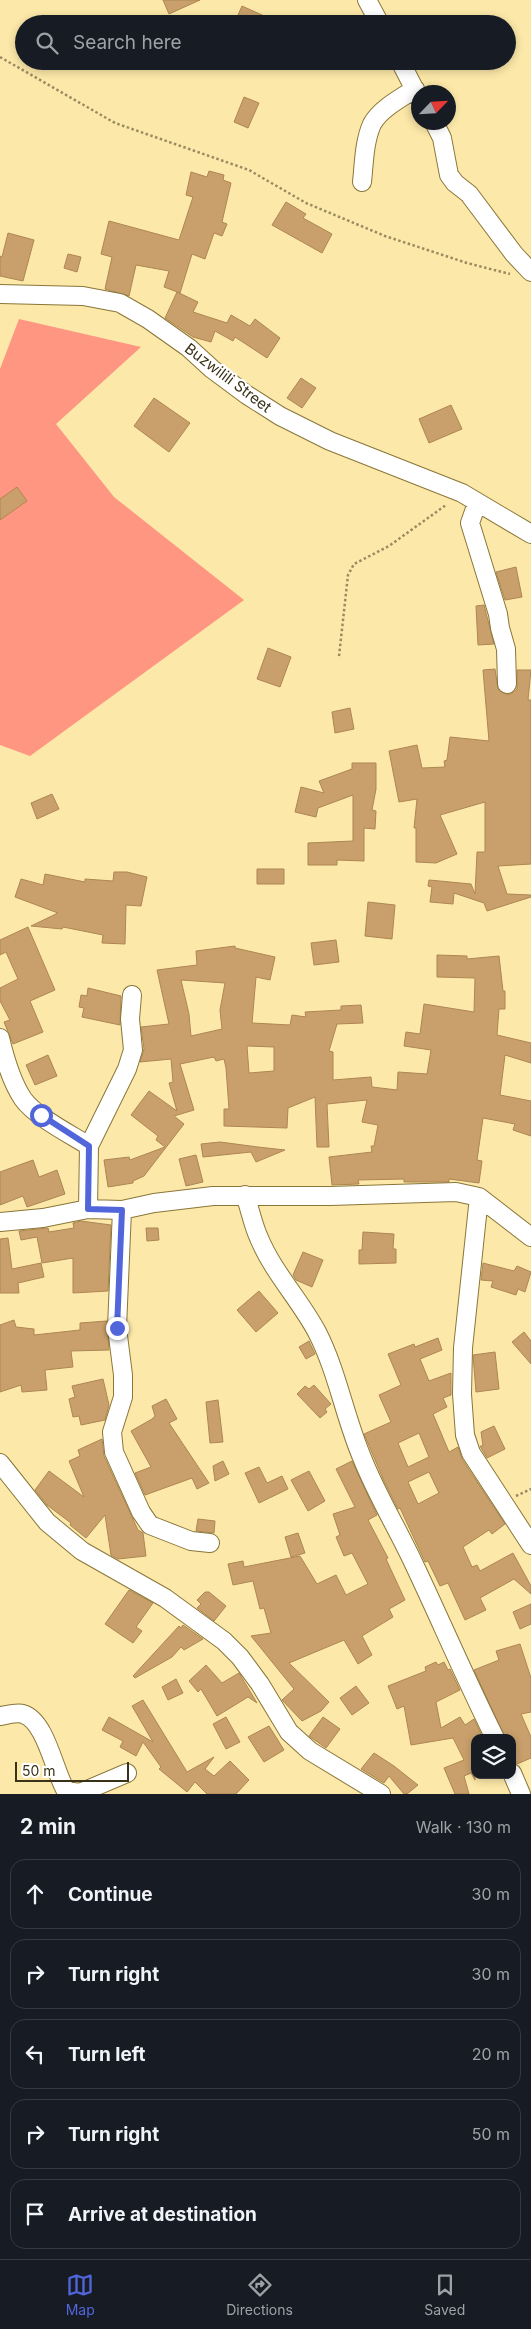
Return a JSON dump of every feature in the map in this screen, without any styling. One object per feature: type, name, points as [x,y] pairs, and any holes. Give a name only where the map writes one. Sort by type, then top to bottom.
[{"type":"street","points":[[367,0],[375,15]]},
{"type":"street","points":[[405,70],[413,85]]},
{"type":"street","points":[[362,182],[366,145],[373,123],[390,106],[411,95]]},
{"type":"street","points":[[438,130],[442,138],[449,175],[455,183],[469,194],[514,254],[531,272]]},
{"type":"street","name":"Buzwilili Street","points":[[0,294],[83,296],[120,302],[189,348],[219,374],[280,416],[330,441],[462,494],[531,534]]},
{"type":"street","points":[[477,503],[470,524],[498,614],[506,648],[507,684]]},
{"type":"street","points":[[88,1209],[89,1146],[131,1060],[133,1044],[130,1019],[132,995]]},
{"type":"street","points":[[0,1038],[13,1081],[24,1101],[41,1115],[89,1146]]},
{"type":"street","points":[[0,1222],[43,1218],[88,1209],[122,1210],[154,1203],[213,1196],[312,1196],[456,1192],[479,1197],[531,1237]]},
{"type":"street","points":[[246,1195],[259,1238],[280,1277],[316,1332],[337,1383],[357,1447],[370,1477],[413,1563],[463,1675],[493,1734]]},
{"type":"street","points":[[479,1197],[463,1348],[463,1422],[471,1453],[531,1545]]},
{"type":"street","points":[[122,1210],[117,1328],[123,1397],[112,1432],[114,1452],[141,1512],[150,1525],[191,1542],[210,1544]]},
{"type":"street","points":[[0,1463],[47,1522],[82,1551],[165,1598],[224,1641],[240,1657],[260,1684],[289,1732],[310,1751],[381,1794]]},
{"type":"street","points":[[0,1716],[23,1714],[36,1721],[44,1736],[59,1779],[66,1791],[80,1793],[127,1773]]},
{"type":"street","points":[[515,1779],[521,1794]]},
{"type":"path","points":[[0,58],[15,66]]},
{"type":"path","points":[[21,70],[115,123],[249,170],[306,203],[385,236],[467,263],[513,274]]},
{"type":"path","points":[[339,656],[348,575],[354,564],[389,546],[462,494]]},
{"type":"shaded area","points":[[19,319],[141,347],[56,424],[114,497],[244,600],[30,756],[0,745],[0,369]]},
{"type":"building","points":[[163,0],[200,0],[169,14]]},
{"type":"building","points":[[242,6],[262,15],[238,15]]},
{"type":"building","points":[[244,97],[259,103],[248,128],[234,122]]},
{"type":"building","points":[[209,171],[224,175],[223,180],[231,183],[222,222],[227,224],[222,236],[214,233],[205,259],[192,254],[180,293],[164,287],[169,271],[136,265],[129,296],[105,289],[112,257],[101,254],[109,221],[179,240],[193,197],[186,195],[191,172],[207,177]]},
{"type":"building","points":[[286,202],[306,214],[303,218],[332,234],[322,253],[272,225]]},
{"type":"building","points":[[8,233],[34,240],[23,281],[0,276],[0,256],[2,257]]},
{"type":"building","points":[[68,254],[81,257],[77,272],[64,268]]},
{"type":"building","points":[[177,292],[198,302],[193,312],[227,323],[231,315],[250,326],[255,319],[280,338],[267,358],[235,337],[233,341],[215,331],[211,342],[193,337],[165,318]]},
{"type":"building","points":[[301,378],[316,388],[302,408],[287,398]]},
{"type":"building","points":[[154,398],[190,423],[169,452],[134,426]]},
{"type":"building","points":[[451,405],[462,429],[429,443],[419,419]]},
{"type":"building","points":[[17,487],[27,501],[0,520],[0,499]]},
{"type":"building","points":[[516,567],[522,597],[505,600],[496,572]]},
{"type":"building","points":[[484,605],[494,644],[478,645],[476,606]]},
{"type":"building","points":[[268,648],[291,657],[280,687],[257,679]]},
{"type":"building","points":[[495,669],[498,689],[507,695],[517,689],[517,670],[531,670],[528,700],[531,700],[531,864],[498,866],[507,894],[531,895],[531,897],[487,911],[484,903],[454,893],[453,904],[430,902],[432,887],[428,886],[429,880],[471,884],[475,894],[477,852],[485,852],[485,802],[440,815],[457,854],[436,863],[416,862],[416,828],[414,828],[417,799],[399,802],[389,751],[417,745],[422,768],[445,767],[444,761],[447,760],[450,737],[489,741],[483,670]]},
{"type":"building","points":[[350,708],[354,729],[335,733],[332,712]]},
{"type":"building","points":[[352,763],[376,763],[376,789],[372,810],[376,811],[375,829],[364,828],[364,861],[337,860],[337,865],[308,865],[308,843],[353,841],[353,795],[318,808],[316,817],[295,812],[301,787],[324,793],[319,781],[352,769]]},
{"type":"building","points":[[52,794],[59,809],[37,819],[31,803]]},
{"type":"building","points":[[257,869],[284,869],[284,884],[257,884]]},
{"type":"building","points":[[114,872],[127,872],[147,877],[141,906],[126,905],[125,944],[102,943],[103,935],[63,927],[62,929],[31,926],[58,913],[15,897],[21,879],[43,885],[45,874],[85,882],[85,879],[113,881]]},
{"type":"building","points":[[368,902],[395,905],[392,939],[365,936]]},
{"type":"building","points":[[28,927],[55,990],[30,1001],[43,1032],[13,1044],[4,1022],[10,1020],[0,1001],[0,988],[18,979],[6,952],[0,955],[0,940]]},
{"type":"building","points":[[336,940],[339,962],[314,965],[311,943]]},
{"type":"building","points":[[235,946],[235,948],[275,957],[270,980],[256,977],[252,1023],[290,1025],[292,1015],[306,1017],[305,1012],[341,1010],[341,1006],[361,1005],[363,1023],[337,1024],[329,1051],[333,1052],[333,1080],[371,1077],[372,1087],[397,1090],[398,1072],[427,1074],[431,1050],[404,1046],[406,1032],[420,1034],[424,1004],[474,1012],[475,978],[437,977],[437,955],[467,956],[467,959],[499,956],[503,991],[505,991],[505,1009],[499,1009],[497,1035],[531,1043],[531,1063],[505,1055],[500,1095],[531,1101],[531,1136],[513,1130],[515,1124],[483,1118],[477,1160],[482,1161],[479,1183],[449,1179],[449,1182],[404,1182],[404,1179],[358,1180],[359,1184],[332,1185],[329,1157],[372,1152],[371,1146],[374,1146],[378,1125],[362,1122],[367,1100],[327,1104],[329,1147],[317,1147],[315,1097],[288,1108],[287,1128],[224,1126],[224,1109],[229,1109],[226,1068],[224,1059],[216,1061],[214,1057],[180,1064],[194,1110],[174,1116],[184,1124],[144,1176],[133,1181],[133,1183],[108,1187],[104,1160],[129,1157],[130,1160],[165,1147],[156,1140],[158,1136],[131,1115],[149,1091],[177,1111],[169,1083],[173,1082],[171,1059],[140,1062],[144,1049],[141,1027],[169,1024],[157,970],[197,965],[196,951]],"holes":[[[181,980],[225,983],[220,1010],[222,1029],[191,1036],[189,1014]],[[247,1046],[274,1047],[274,1071],[249,1073]]]},
{"type":"building","points":[[88,988],[121,996],[120,1025],[82,1017],[84,1008],[79,1007],[81,995],[87,996]]},
{"type":"building","points":[[48,1055],[57,1076],[35,1085],[26,1065]]},
{"type":"building","points":[[220,1142],[285,1150],[256,1162],[251,1152],[203,1157],[201,1144]]},
{"type":"building","points":[[196,1155],[203,1182],[186,1186],[179,1159]]},
{"type":"building","points":[[33,1160],[39,1177],[57,1170],[65,1194],[27,1207],[23,1196],[0,1205],[0,1172]]},
{"type":"building","points":[[81,1221],[111,1225],[108,1291],[73,1293],[73,1258],[42,1263],[37,1237],[21,1240],[19,1231],[48,1228],[49,1232],[74,1228],[73,1223]]},
{"type":"building","points":[[146,1228],[158,1228],[159,1240],[147,1241]]},
{"type":"building","points":[[363,1232],[394,1234],[393,1249],[396,1249],[396,1263],[359,1264],[359,1250],[362,1250]]},
{"type":"building","points":[[8,1238],[12,1269],[41,1263],[44,1277],[18,1283],[19,1293],[0,1293],[0,1239]]},
{"type":"building","points":[[303,1252],[323,1260],[312,1287],[296,1280],[293,1275]]},
{"type":"building","points":[[483,1263],[514,1271],[517,1266],[531,1272],[525,1292],[518,1289],[516,1295],[491,1287],[493,1281],[481,1280]]},
{"type":"building","points":[[259,1291],[278,1313],[256,1332],[237,1310]]},
{"type":"building","points":[[14,1320],[16,1327],[34,1329],[34,1335],[80,1330],[80,1323],[107,1321],[109,1350],[71,1351],[73,1367],[45,1370],[47,1390],[22,1392],[21,1385],[0,1392],[0,1325]]},
{"type":"building","points":[[524,1332],[531,1341],[531,1364],[512,1342]]},
{"type":"building","points":[[438,1338],[442,1350],[420,1359],[429,1381],[451,1373],[451,1395],[443,1398],[447,1407],[433,1414],[449,1452],[458,1447],[462,1459],[505,1524],[492,1534],[489,1530],[463,1547],[472,1567],[477,1565],[480,1571],[513,1553],[531,1586],[531,1594],[514,1579],[480,1598],[486,1610],[465,1620],[448,1583],[440,1586],[428,1561],[425,1562],[400,1508],[398,1509],[384,1481],[364,1434],[391,1422],[379,1395],[401,1385],[388,1354],[414,1344],[415,1347]],"holes":[[[419,1433],[429,1457],[408,1467],[398,1443]],[[429,1472],[439,1493],[418,1504],[408,1482]]]},
{"type":"building","points":[[309,1341],[315,1354],[306,1359],[299,1347]]},
{"type":"building","points":[[495,1352],[499,1389],[476,1392],[473,1355]]},
{"type":"building","points":[[103,1379],[109,1405],[105,1420],[81,1425],[79,1416],[73,1417],[69,1399],[75,1397],[72,1386]]},
{"type":"building","points":[[314,1385],[331,1404],[325,1409],[327,1412],[320,1418],[297,1394],[305,1386],[309,1389]]},
{"type":"building","points":[[166,1399],[177,1419],[169,1423],[209,1483],[197,1489],[192,1478],[145,1495],[135,1473],[151,1467],[131,1431],[152,1419],[155,1416],[152,1406]]},
{"type":"building","points":[[218,1400],[223,1442],[210,1443],[206,1402]]},
{"type":"building","points":[[494,1426],[505,1449],[487,1458],[480,1446],[483,1446],[481,1432]]},
{"type":"building","points":[[102,1439],[104,1456],[138,1530],[143,1533],[146,1556],[118,1559],[111,1555],[105,1515],[86,1538],[70,1525],[71,1523],[47,1505],[35,1490],[49,1471],[84,1497],[69,1461],[80,1456],[78,1450]]},
{"type":"building","points":[[223,1461],[229,1474],[215,1481],[213,1466]]},
{"type":"building","points":[[352,1461],[377,1515],[368,1520],[388,1558],[386,1559],[405,1600],[389,1609],[393,1617],[362,1636],[372,1655],[358,1664],[344,1640],[289,1663],[329,1702],[321,1711],[302,1721],[282,1700],[294,1689],[251,1636],[271,1633],[264,1608],[260,1609],[253,1581],[233,1585],[228,1564],[243,1561],[244,1567],[300,1556],[317,1584],[336,1575],[346,1595],[368,1584],[352,1553],[344,1556],[336,1537],[340,1535],[333,1514],[355,1507],[336,1469]]},
{"type":"building","points":[[259,1467],[267,1483],[282,1476],[288,1489],[259,1503],[245,1473]]},
{"type":"building","points":[[309,1471],[325,1501],[308,1511],[291,1480]]},
{"type":"building","points":[[198,1519],[215,1521],[214,1533],[196,1531]]},
{"type":"building","points":[[298,1533],[305,1553],[291,1557],[285,1537]]},
{"type":"building","points":[[129,1590],[153,1603],[136,1627],[142,1631],[133,1643],[105,1624]]},
{"type":"building","points":[[205,1592],[209,1592],[226,1606],[214,1621],[197,1608],[201,1604],[197,1600]]},
{"type":"building","points":[[531,1604],[531,1624],[520,1629],[513,1612]]},
{"type":"building","points":[[183,1625],[203,1639],[184,1650],[181,1647],[172,1657],[135,1678],[133,1676],[179,1626],[181,1628]]},
{"type":"building","points":[[520,1644],[531,1678],[531,1712],[521,1714],[531,1737],[531,1758],[517,1764],[516,1734],[503,1734],[474,1670],[499,1660],[496,1651]]},
{"type":"building","points":[[436,1662],[438,1665],[444,1662],[448,1670],[450,1669],[460,1690],[436,1702],[441,1728],[460,1717],[465,1725],[474,1719],[481,1734],[471,1734],[471,1773],[464,1776],[469,1794],[455,1794],[444,1768],[464,1760],[453,1738],[411,1745],[404,1706],[397,1709],[388,1686],[426,1671],[425,1667]]},
{"type":"building","points":[[206,1665],[222,1683],[239,1673],[257,1703],[248,1697],[217,1716],[201,1689],[198,1692],[189,1681]]},
{"type":"building","points":[[176,1679],[183,1693],[168,1700],[162,1687]]},
{"type":"building","points":[[356,1686],[369,1703],[352,1715],[340,1698]]},
{"type":"building","points":[[143,1700],[187,1772],[214,1757],[205,1769],[214,1776],[230,1761],[249,1780],[236,1794],[207,1794],[195,1782],[187,1792],[159,1769],[161,1767],[143,1742],[136,1756],[120,1747],[123,1741],[102,1730],[109,1717],[153,1742],[132,1706]]},
{"type":"building","points":[[226,1717],[240,1742],[226,1749],[213,1724]]},
{"type":"building","points":[[323,1717],[340,1729],[326,1748],[309,1736]]},
{"type":"building","points":[[269,1726],[284,1750],[264,1762],[248,1737]]},
{"type":"building","points":[[374,1753],[418,1785],[407,1794],[404,1794],[389,1776],[384,1783],[361,1769]]},
{"type":"route","points":[[41,1115],[89,1146],[88,1209],[122,1210],[117,1328]]}]
